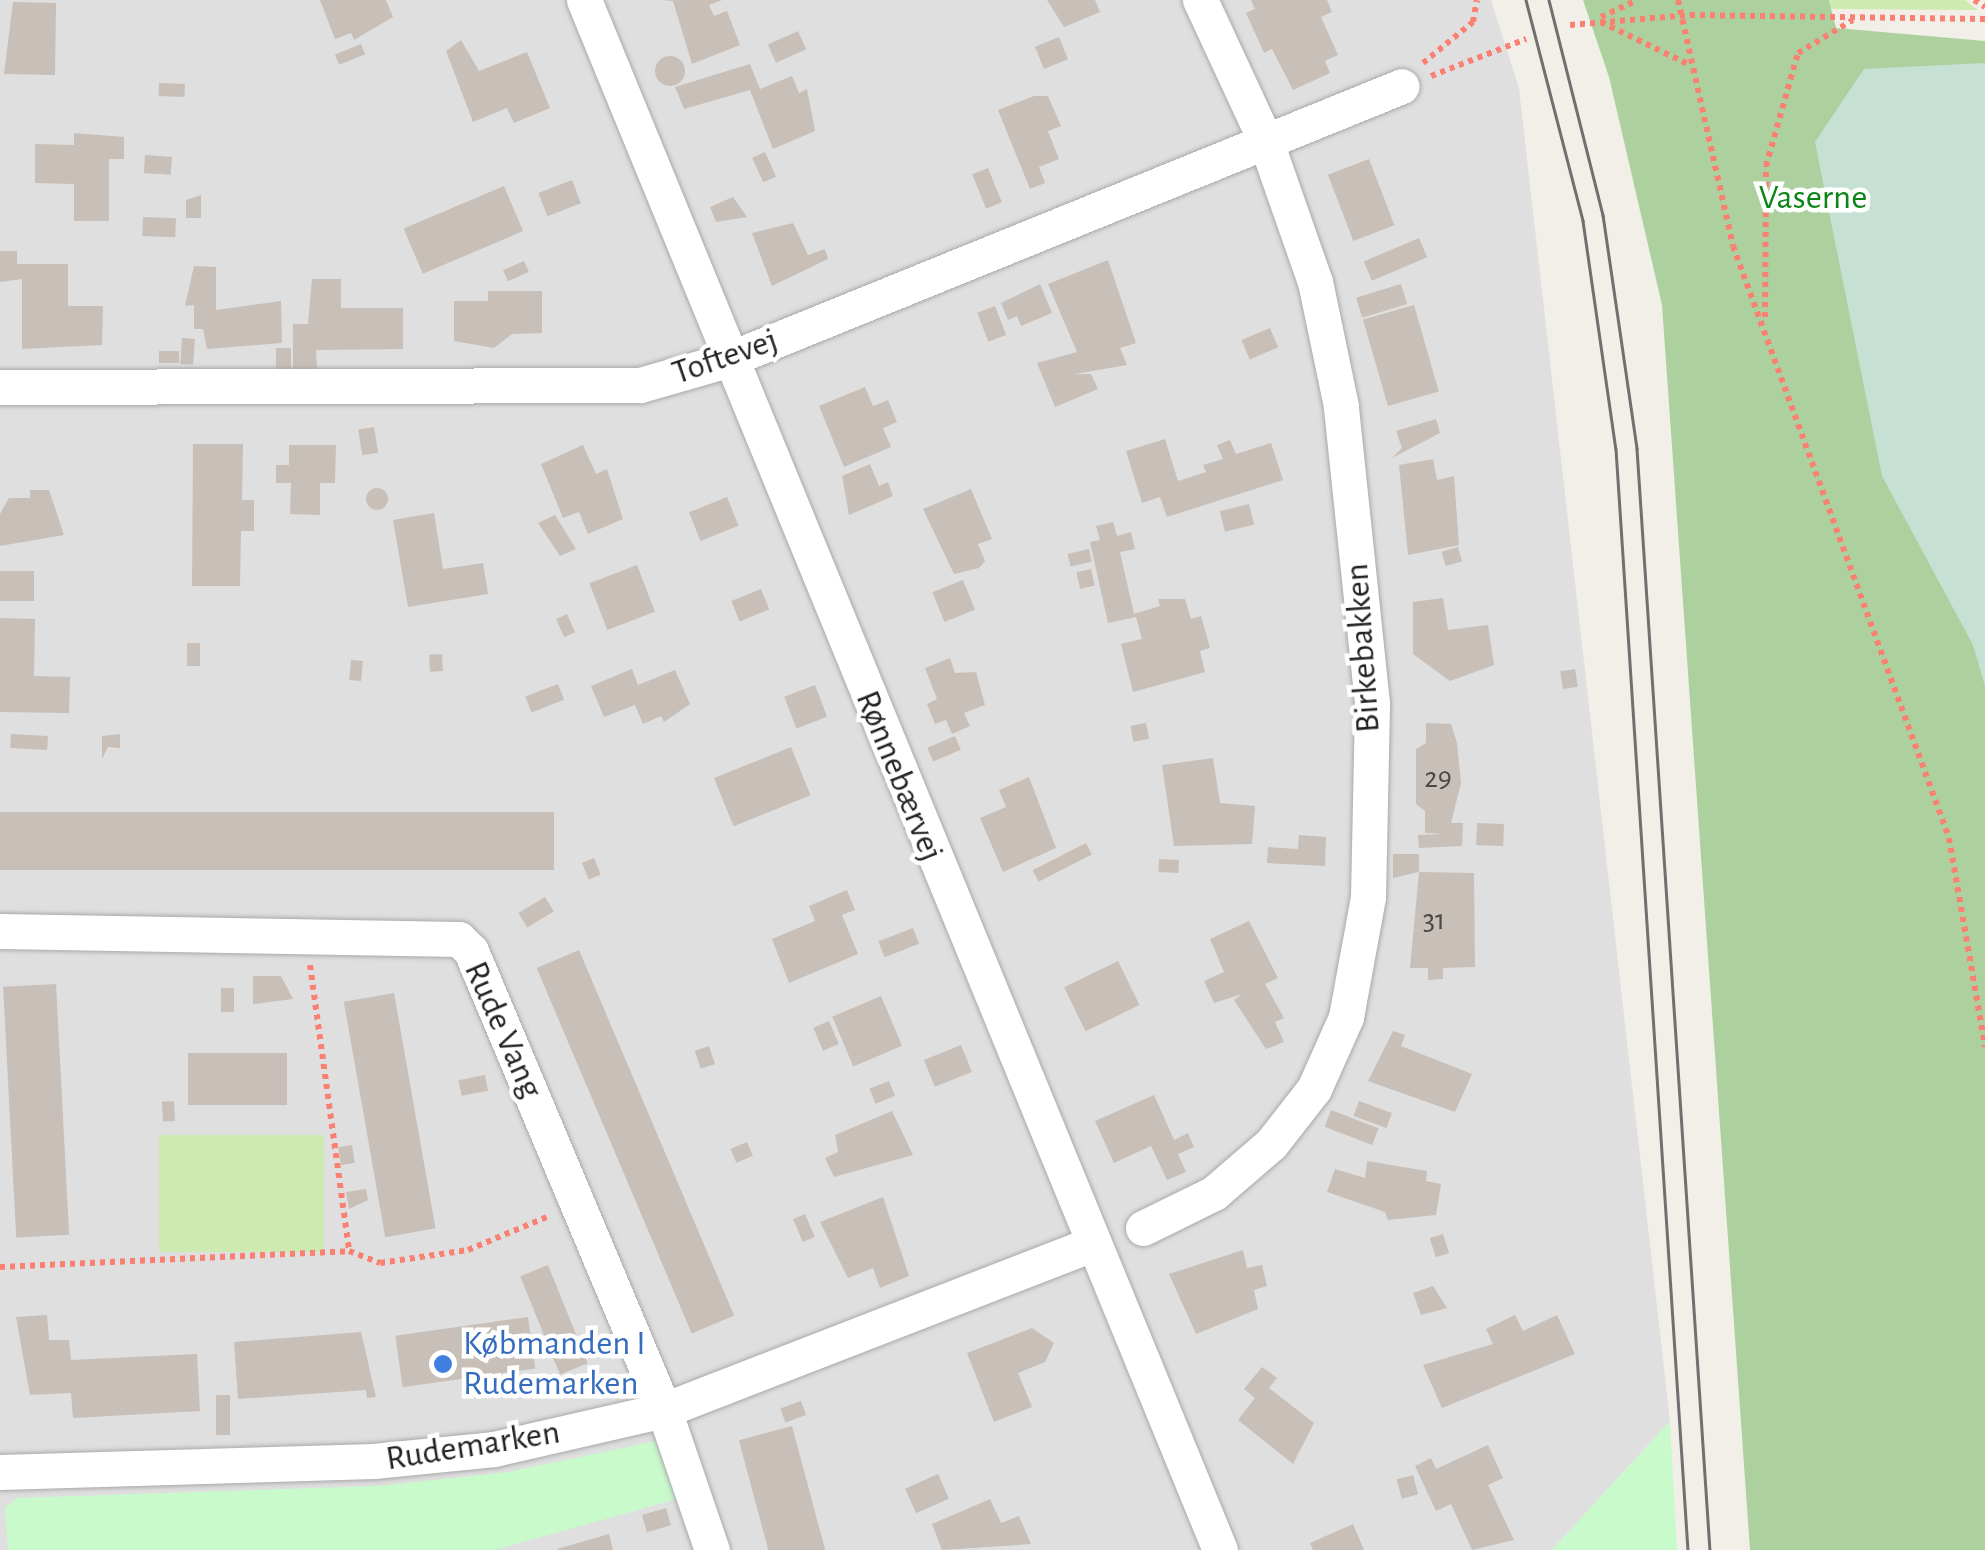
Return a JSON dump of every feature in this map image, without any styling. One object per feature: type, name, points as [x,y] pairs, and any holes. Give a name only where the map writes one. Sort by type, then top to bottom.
[{"type":"street","name":"Rønnebærvej","points":[[584,0],[727,360],[1220,1550]]},
{"type":"street","name":"Birkebakken","points":[[1143,1228],[1214,1193],[1272,1144],[1314,1088],[1346,1017],[1368,897],[1372,703],[1341,406],[1315,282],[1266,142],[1200,0]]},
{"type":"street","name":"Toftevej","points":[[0,387],[572,389],[640,385],[727,360],[1410,84]]},
{"type":"street","name":"Rude Vang","points":[[0,931],[437,933],[471,951],[664,1410],[712,1550]]},
{"type":"street","name":"Rudemarken","points":[[0,1472],[374,1461],[494,1449],[664,1410],[1092,1244]]},
{"type":"path","points":[[1410,84],[1473,22],[1476,0]]},
{"type":"path","points":[[1595,20],[1636,0]]},
{"type":"path","points":[[1678,0],[1688,64],[1732,246],[1765,322],[1950,838],[1985,1047]]},
{"type":"path","points":[[1974,0],[1985,7]]},
{"type":"path","points":[[1570,25],[1595,20],[1682,18],[1985,18]]},
{"type":"path","points":[[1595,20],[1688,64]]},
{"type":"path","points":[[1765,322],[1766,166],[1798,52],[1854,20]]},
{"type":"path","points":[[1410,84],[1526,39]]},
{"type":"path","points":[[310,932],[310,996],[349,1251]]},
{"type":"path","points":[[0,1267],[349,1251],[380,1263],[468,1250],[578,1204]]},
{"type":"shaded area","points":[[0,0],[1491,0],[1519,88],[1670,1421],[1552,1550],[0,1550]]},
{"type":"green space","name":"Vaserne","points":[[1583,0],[1829,0],[1836,28],[1985,41],[1985,1550],[1750,1550],[1662,305],[1609,77]]},
{"type":"green space","points":[[1829,0],[1965,0],[1978,10],[1831,9]]},
{"type":"green space","points":[[1985,63],[1985,686],[1973,645],[1882,476],[1815,142],[1864,69]]},
{"type":"green space","points":[[159,1135],[324,1135],[324,1252],[159,1252]]},
{"type":"green space","points":[[1670,1421],[1677,1550],[1552,1550]]},
{"type":"green space","points":[[656,1441],[677,1499],[495,1550],[8,1550],[5,1507],[18,1498],[377,1486],[508,1472]]},
{"type":"building","points":[[320,0],[386,0],[393,17],[354,40],[351,33],[335,39]]},
{"type":"building","points":[[661,0],[722,0],[709,5],[714,16],[727,11],[740,45],[692,64],[673,1]]},
{"type":"building","points":[[1047,0],[1095,0],[1100,12],[1064,27]]},
{"type":"building","points":[[1251,0],[1327,0],[1332,12],[1321,17],[1338,55],[1325,61],[1330,73],[1293,90],[1272,49],[1264,53],[1246,13],[1255,9]]},
{"type":"building","points":[[13,2],[56,3],[55,75],[4,74]]},
{"type":"building","points":[[798,31],[806,49],[776,63],[768,44]]},
{"type":"building","points":[[1059,37],[1068,59],[1044,69],[1035,47]]},
{"type":"building","points":[[461,40],[479,71],[527,52],[550,108],[514,123],[507,108],[473,122],[446,51]]},
{"type":"building","points":[[361,44],[365,54],[339,65],[335,54]]},
{"type":"building","points":[[670,56],[681,60],[685,71],[681,82],[670,86],[659,82],[655,71],[659,60]]},
{"type":"building","points":[[750,64],[760,89],[792,76],[799,93],[807,89],[815,131],[773,149],[750,90],[684,109],[675,87]]},
{"type":"building","points":[[159,83],[185,84],[185,97],[159,96]]},
{"type":"building","points":[[1034,96],[1048,96],[1061,126],[1048,131],[1059,159],[1039,167],[1045,183],[1030,189],[998,110]]},
{"type":"building","points":[[74,133],[124,137],[124,159],[109,159],[109,221],[74,221],[74,184],[35,183],[35,144],[74,145]]},
{"type":"building","points":[[765,152],[776,177],[763,182],[752,158]]},
{"type":"building","points":[[145,155],[172,157],[171,175],[144,173]]},
{"type":"building","points":[[1369,159],[1394,225],[1353,241],[1328,175]]},
{"type":"building","points":[[988,168],[1002,202],[986,209],[972,174]]},
{"type":"building","points":[[572,180],[581,203],[547,216],[538,193]]},
{"type":"building","points":[[504,186],[523,231],[423,274],[404,229]]},
{"type":"building","points":[[201,195],[201,218],[186,218],[186,200]]},
{"type":"building","points":[[733,197],[747,217],[716,222],[710,207]]},
{"type":"building","points":[[143,217],[176,218],[175,237],[142,236]]},
{"type":"building","points":[[793,223],[808,255],[825,249],[828,259],[772,286],[752,233]]},
{"type":"building","points":[[1419,238],[1427,257],[1372,281],[1364,261]]},
{"type":"building","points":[[0,251],[17,251],[17,264],[68,264],[68,306],[103,306],[102,345],[22,349],[22,279],[0,282]]},
{"type":"building","points":[[1108,260],[1136,343],[1120,348],[1127,365],[1075,374],[1091,374],[1098,389],[1055,407],[1037,363],[1077,352],[1048,284]]},
{"type":"building","points":[[524,261],[529,272],[508,281],[503,270]]},
{"type":"building","points":[[194,266],[216,267],[216,310],[281,301],[282,343],[207,349],[203,329],[194,329],[194,305],[185,306]]},
{"type":"building","points":[[312,279],[341,279],[341,308],[403,308],[403,349],[316,350],[317,369],[293,370],[293,324],[308,324]]},
{"type":"building","points":[[1040,284],[1052,313],[1021,326],[1017,316],[1008,320],[1001,303]]},
{"type":"building","points":[[1401,284],[1407,304],[1362,318],[1356,298]]},
{"type":"building","points":[[488,291],[542,291],[542,333],[512,334],[494,348],[454,341],[454,301],[488,301]]},
{"type":"building","points":[[1414,305],[1439,392],[1388,406],[1363,320]]},
{"type":"building","points":[[995,306],[1006,335],[988,342],[977,313]]},
{"type":"building","points":[[1270,328],[1278,347],[1250,359],[1241,340]]},
{"type":"building","points":[[182,338],[195,339],[193,365],[180,364]]},
{"type":"building","points":[[276,348],[291,348],[291,371],[276,371]]},
{"type":"building","points":[[159,351],[179,351],[179,363],[159,363]]},
{"type":"building","points":[[865,387],[873,406],[888,400],[897,422],[883,428],[891,447],[844,467],[819,406]]},
{"type":"building","points":[[1436,419],[1440,433],[1392,458],[1402,448],[1396,431]]},
{"type":"building","points":[[374,427],[378,453],[362,455],[358,430]]},
{"type":"building","points":[[1165,439],[1178,481],[1206,472],[1203,465],[1223,459],[1217,445],[1230,440],[1236,454],[1271,443],[1283,480],[1167,517],[1160,497],[1142,503],[1126,451]]},
{"type":"building","points":[[193,444],[243,444],[242,500],[254,500],[254,531],[241,531],[240,586],[192,586]]},
{"type":"building","points":[[289,445],[336,445],[335,483],[320,483],[320,515],[290,514],[291,483],[276,483],[276,465],[289,465]]},
{"type":"building","points":[[583,445],[596,474],[607,469],[623,519],[588,534],[579,512],[563,518],[541,464]]},
{"type":"building","points":[[1433,459],[1437,480],[1454,476],[1459,545],[1408,555],[1399,465]]},
{"type":"building","points":[[870,464],[879,486],[888,482],[893,496],[849,515],[842,476]]},
{"type":"building","points":[[377,488],[385,491],[385,507],[377,510],[369,507],[366,499],[369,491]]},
{"type":"building","points":[[971,489],[992,539],[978,544],[985,561],[979,568],[954,574],[923,509]]},
{"type":"building","points":[[30,490],[49,490],[64,535],[0,546],[0,514],[9,498],[30,498]]},
{"type":"building","points":[[727,497],[739,526],[701,541],[689,512]]},
{"type":"building","points":[[1249,504],[1254,524],[1225,532],[1220,511]]},
{"type":"building","points":[[434,513],[443,569],[483,563],[488,594],[408,607],[393,520]]},
{"type":"building","points":[[555,515],[576,549],[560,556],[538,523]]},
{"type":"building","points":[[1113,522],[1117,536],[1131,532],[1135,549],[1120,552],[1134,614],[1160,606],[1158,599],[1185,599],[1191,619],[1201,616],[1210,648],[1200,651],[1205,672],[1133,692],[1121,644],[1142,639],[1136,617],[1108,623],[1090,542],[1100,540],[1096,526]]},
{"type":"building","points":[[1458,547],[1462,561],[1446,566],[1442,552]]},
{"type":"building","points":[[1089,549],[1092,562],[1070,567],[1068,554]]},
{"type":"building","points":[[637,565],[655,612],[607,630],[589,583]]},
{"type":"building","points":[[1091,569],[1095,586],[1080,589],[1076,572]]},
{"type":"building","points":[[0,571],[34,571],[34,601],[0,601]]},
{"type":"building","points":[[963,580],[975,610],[944,622],[932,592]]},
{"type":"building","points":[[761,589],[769,609],[740,621],[731,601]]},
{"type":"building","points":[[1443,598],[1448,630],[1488,625],[1494,665],[1450,681],[1413,654],[1413,602]]},
{"type":"building","points":[[567,614],[575,632],[564,637],[556,619]]},
{"type":"building","points":[[0,618],[35,619],[34,676],[70,677],[69,713],[0,712]]},
{"type":"building","points":[[187,643],[200,643],[200,666],[187,666]]},
{"type":"building","points":[[442,654],[443,671],[430,672],[429,655]]},
{"type":"building","points":[[950,658],[955,673],[976,672],[985,705],[964,713],[970,726],[952,734],[946,720],[935,724],[927,704],[937,699],[925,668]]},
{"type":"building","points":[[351,660],[363,661],[361,681],[349,680]]},
{"type":"building","points":[[632,669],[638,685],[675,670],[690,704],[664,722],[661,716],[643,724],[635,705],[604,717],[591,686]]},
{"type":"building","points":[[1575,669],[1578,687],[1563,689],[1560,671]]},
{"type":"building","points":[[558,684],[564,700],[531,712],[525,697]]},
{"type":"building","points":[[815,685],[827,717],[796,729],[784,697]]},
{"type":"building","points":[[1146,723],[1149,739],[1133,742],[1130,726]]},
{"type":"building","points":[[1426,723],[1451,724],[1457,743],[1461,783],[1451,823],[1463,823],[1462,846],[1419,848],[1418,835],[1445,834],[1425,833],[1425,811],[1416,804],[1416,749],[1426,743]]},
{"type":"building","points":[[11,734],[48,736],[47,750],[10,748]]},
{"type":"building","points":[[120,734],[120,748],[108,747],[102,759],[102,736]]},
{"type":"building","points":[[955,736],[961,750],[933,762],[927,748]]},
{"type":"building","points":[[791,747],[810,795],[734,826],[714,778]]},
{"type":"building","points":[[1213,758],[1220,803],[1255,806],[1252,844],[1174,846],[1162,765]]},
{"type":"building","points":[[1029,777],[1056,848],[1003,872],[980,818],[1006,807],[999,790]]},
{"type":"building","points":[[0,812],[554,812],[554,870],[0,870]]},
{"type":"building","points":[[1477,823],[1504,824],[1503,846],[1476,845]]},
{"type":"building","points":[[1299,835],[1326,837],[1325,866],[1267,863],[1268,847],[1298,849]]},
{"type":"building","points":[[1086,843],[1092,855],[1038,882],[1033,870]]},
{"type":"building","points":[[1393,854],[1419,854],[1419,872],[1393,878]]},
{"type":"building","points":[[594,858],[601,875],[589,880],[582,863]]},
{"type":"building","points":[[1159,859],[1179,860],[1178,873],[1158,872]]},
{"type":"building","points":[[1419,872],[1474,873],[1475,967],[1443,968],[1443,979],[1428,980],[1428,968],[1410,968]]},
{"type":"building","points":[[847,890],[855,910],[842,915],[858,954],[789,983],[772,939],[815,921],[809,906]]},
{"type":"building","points":[[545,897],[554,912],[527,928],[518,913]]},
{"type":"building","points":[[1249,921],[1278,978],[1265,984],[1284,1018],[1275,1022],[1284,1042],[1266,1049],[1234,1000],[1242,994],[1214,1003],[1204,981],[1224,972],[1210,939]]},
{"type":"building","points":[[913,928],[919,944],[885,957],[878,941]]},
{"type":"building","points":[[579,950],[734,1315],[692,1333],[537,968]]},
{"type":"building","points":[[1118,961],[1139,1005],[1086,1031],[1064,987]]},
{"type":"building","points":[[253,976],[281,976],[293,999],[253,1004]]},
{"type":"building","points":[[56,984],[69,1235],[16,1237],[3,987]]},
{"type":"building","points":[[221,988],[234,988],[234,1012],[221,1012]]},
{"type":"building","points":[[394,993],[436,1228],[385,1237],[344,1002]]},
{"type":"building","points":[[881,996],[902,1046],[853,1066],[832,1017]]},
{"type":"building","points":[[829,1021],[839,1044],[823,1051],[813,1028]]},
{"type":"building","points":[[1393,1031],[1405,1035],[1401,1046],[1472,1074],[1455,1112],[1368,1081]]},
{"type":"building","points":[[961,1045],[972,1072],[935,1087],[924,1060]]},
{"type":"building","points":[[709,1046],[715,1064],[701,1069],[695,1051]]},
{"type":"building","points":[[188,1053],[287,1053],[287,1105],[188,1105]]},
{"type":"building","points":[[485,1075],[488,1091],[462,1096],[458,1080]]},
{"type":"building","points":[[889,1081],[895,1096],[876,1104],[870,1089]]},
{"type":"building","points":[[1154,1095],[1174,1140],[1188,1133],[1194,1147],[1178,1154],[1186,1172],[1167,1180],[1151,1146],[1114,1163],[1095,1121]]},
{"type":"building","points":[[174,1101],[175,1121],[163,1122],[162,1102]]},
{"type":"building","points":[[1359,1101],[1392,1113],[1386,1128],[1354,1116]]},
{"type":"building","points":[[1331,1110],[1379,1128],[1372,1145],[1325,1127]]},
{"type":"building","points":[[892,1111],[913,1155],[834,1177],[825,1158],[838,1152],[835,1135]]},
{"type":"building","points":[[747,1142],[753,1156],[736,1163],[730,1149]]},
{"type":"building","points":[[352,1145],[355,1163],[341,1165],[338,1147]]},
{"type":"building","points":[[1367,1161],[1427,1171],[1426,1181],[1441,1184],[1436,1215],[1388,1220],[1385,1212],[1327,1192],[1335,1169],[1365,1178]]},
{"type":"building","points":[[366,1189],[368,1200],[349,1209],[346,1192]]},
{"type":"building","points":[[883,1197],[909,1276],[880,1288],[873,1268],[848,1278],[820,1222]]},
{"type":"building","points":[[805,1214],[815,1237],[803,1242],[793,1219]]},
{"type":"building","points":[[1443,1234],[1449,1253],[1436,1257],[1430,1238]]},
{"type":"building","points":[[1243,1250],[1247,1268],[1262,1265],[1267,1286],[1254,1290],[1258,1309],[1196,1334],[1169,1274]]},
{"type":"building","points":[[548,1265],[588,1363],[560,1375],[520,1276]]},
{"type":"building","points":[[1433,1286],[1447,1308],[1421,1315],[1413,1293]]},
{"type":"building","points":[[47,1315],[49,1340],[69,1340],[71,1360],[197,1354],[200,1411],[73,1418],[71,1393],[30,1395],[16,1317]]},
{"type":"building","points":[[1515,1315],[1523,1331],[1557,1315],[1575,1354],[1442,1408],[1423,1365],[1493,1344],[1486,1329]]},
{"type":"building","points":[[528,1317],[535,1368],[403,1387],[395,1336]]},
{"type":"building","points":[[1032,1328],[1054,1343],[1045,1362],[1018,1373],[1032,1407],[994,1422],[967,1353]]},
{"type":"building","points":[[361,1332],[376,1397],[367,1398],[366,1390],[238,1399],[234,1342]]},
{"type":"building","points":[[1262,1367],[1277,1378],[1269,1388],[1314,1423],[1293,1464],[1238,1420],[1255,1398],[1244,1389]]},
{"type":"building","points":[[216,1395],[230,1395],[230,1435],[216,1435]]},
{"type":"building","points":[[801,1401],[806,1415],[785,1423],[780,1409]]},
{"type":"building","points":[[792,1426],[825,1550],[768,1550],[739,1440]]},
{"type":"building","points":[[1488,1445],[1503,1478],[1488,1485],[1514,1540],[1472,1550],[1451,1504],[1436,1511],[1415,1466],[1431,1458],[1436,1469]]},
{"type":"building","points":[[938,1474],[949,1499],[916,1513],[905,1489]]},
{"type":"building","points":[[1413,1475],[1418,1494],[1402,1499],[1397,1479]]},
{"type":"building","points":[[990,1499],[1001,1523],[1019,1516],[1031,1544],[942,1550],[932,1524]]},
{"type":"building","points":[[666,1508],[671,1525],[647,1532],[642,1515]]},
{"type":"building","points":[[1353,1524],[1364,1550],[1313,1550],[1310,1543]]},
{"type":"building","points":[[609,1534],[613,1550],[557,1550],[557,1549]]},
{"type":"tram line","points":[[1526,0],[1583,221],[1616,449],[1688,1550]]},
{"type":"tram line","points":[[1549,0],[1603,215],[1637,449],[1710,1550]]},
{"type":"place","name":"Købmanden I Rudemarken","points":[[443,1364]]}]
